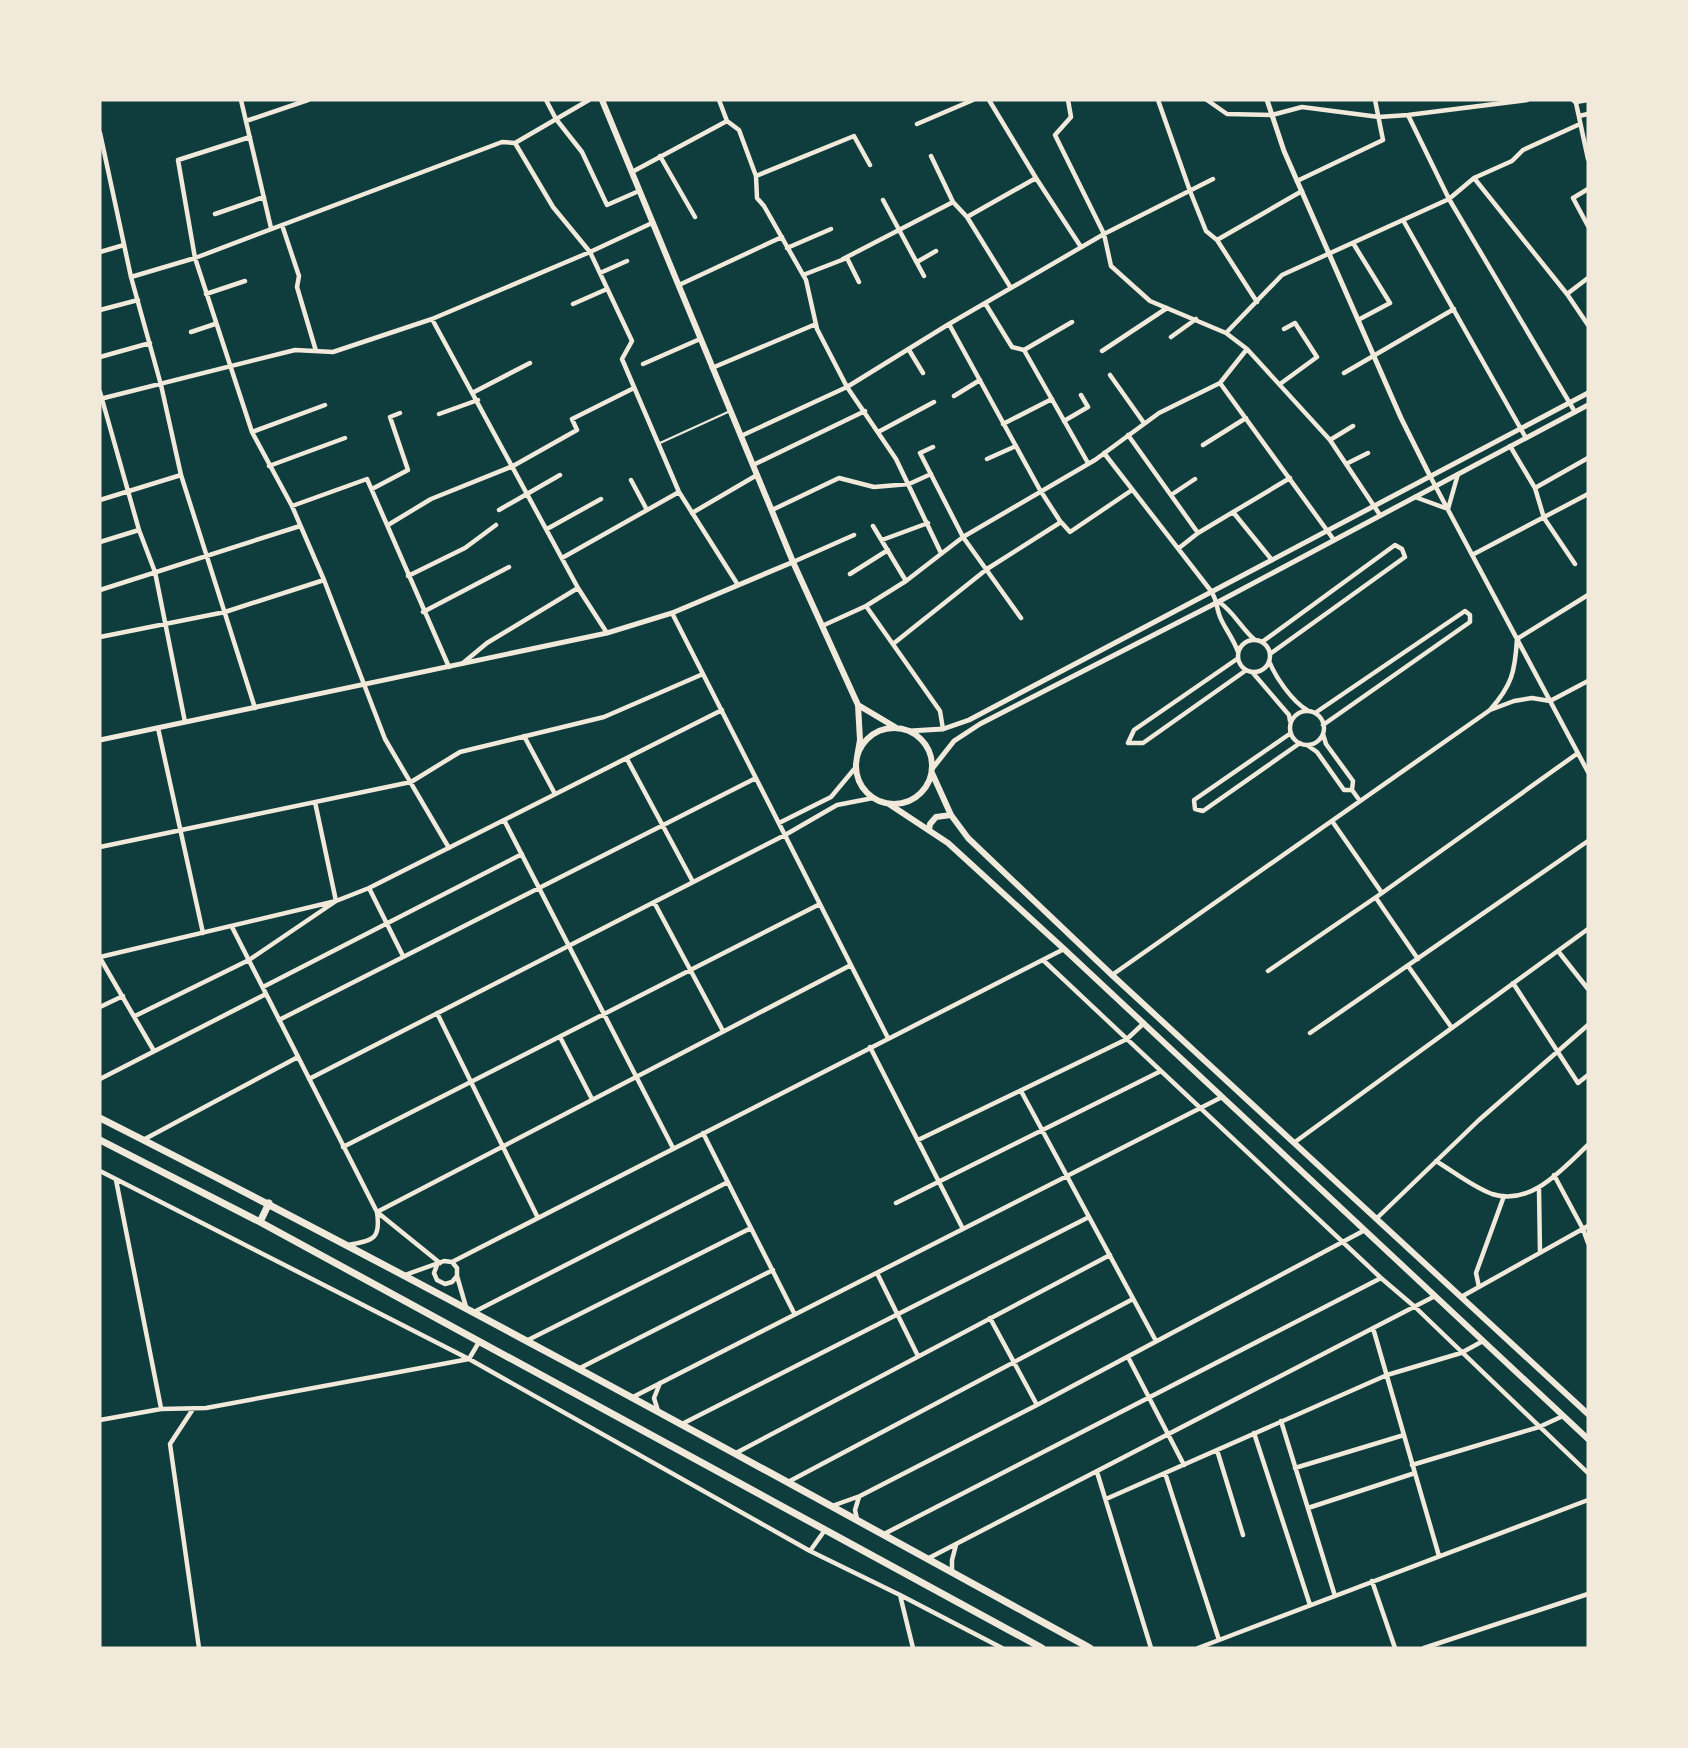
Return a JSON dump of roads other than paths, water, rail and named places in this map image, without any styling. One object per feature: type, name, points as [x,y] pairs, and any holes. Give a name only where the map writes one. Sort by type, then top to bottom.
[{"type":"main road","points":[[602,100],[793,562],[858,705],[860,740],[856,767],[862,787],[873,798],[889,804],[948,843],[1144,1022],[1588,1439]]},
{"type":"main road","points":[[858,705],[874,717],[918,737],[927,747],[932,760],[932,771],[920,794],[910,801],[889,804]]},
{"type":"main road","points":[[857,757],[861,747],[877,732],[898,729]]},
{"type":"main road","points":[[932,771],[951,815],[968,838],[1112,975],[1588,1414]]},
{"type":"main road","points":[[929,830],[936,817],[951,815]]},
{"type":"main road","points":[[100,1118],[269,1203],[528,1340],[1090,1648]]},
{"type":"main road","points":[[100,1140],[260,1222],[1042,1648]]},
{"type":"main road","points":[[260,1222],[269,1203]]},
{"type":"street","points":[[241,100],[271,228]]},
{"type":"street","points":[[246,121],[308,100]]},
{"type":"street","points":[[546,100],[556,119],[582,152],[607,205],[639,191]]},
{"type":"street","points":[[131,277],[195,258],[502,142],[515,143],[589,100]]},
{"type":"street","points":[[719,100],[727,121],[739,130],[756,176],[757,198],[803,275],[816,324],[847,387],[880,431],[941,552]]},
{"type":"street","points":[[917,124],[973,100]]},
{"type":"street","points":[[989,100],[1082,247]]},
{"type":"street","points":[[1068,100],[1071,117],[1055,135],[1104,234],[1111,266],[1150,301],[1226,333],[1247,349],[1329,440],[1380,515]]},
{"type":"street","points":[[1158,100],[1206,231],[1217,240],[1257,302]]},
{"type":"street","points":[[1207,100],[1227,114],[1272,116],[1302,107],[1379,117],[1527,100]]},
{"type":"street","points":[[1267,100],[1297,181],[1401,418],[1550,701],[1578,753],[1586,762],[1588,772]]},
{"type":"street","points":[[1297,181],[1383,141],[1375,100]]},
{"type":"street","points":[[1588,100],[1575,101],[1588,159]]},
{"type":"street","points":[[1579,116],[1588,114]]},
{"type":"street","points":[[1408,115],[1449,199],[1575,412]]},
{"type":"street","points":[[631,173],[727,121]]},
{"type":"street","points":[[1226,333],[1282,275],[1449,199],[1474,178],[1512,160],[1523,150],[1580,124]]},
{"type":"street","points":[[100,134],[131,277],[161,385],[181,475],[255,708]]},
{"type":"street","points":[[756,176],[854,136],[870,165]]},
{"type":"street","points":[[250,137],[178,160],[195,258],[252,432],[292,506],[366,685],[385,739],[450,848]]},
{"type":"street","points":[[515,143],[553,207],[590,252],[632,341],[622,359],[679,492],[738,586]]},
{"type":"street","points":[[660,156],[695,217]]},
{"type":"street","points":[[932,156],[953,202],[967,217],[1011,288]]},
{"type":"street","points":[[967,217],[1036,178]]},
{"type":"street","points":[[1474,178],[1567,294],[1588,325]]},
{"type":"street","points":[[741,436],[847,387],[1104,234],[1213,179]]},
{"type":"street","points":[[1588,189],[1573,198],[1588,226]]},
{"type":"street","points":[[1217,240],[1302,191]]},
{"type":"street","points":[[215,214],[264,197]]},
{"type":"street","points":[[883,200],[924,276]]},
{"type":"street","points":[[803,275],[843,259],[953,202]]},
{"type":"street","points":[[1403,220],[1526,438]]},
{"type":"street","points":[[185,722],[155,572],[139,530],[100,397],[161,385],[295,350],[333,352],[432,319],[652,223]]},
{"type":"street","points":[[282,225],[299,276],[297,287],[316,351]]},
{"type":"street","points":[[788,248],[831,229]]},
{"type":"street","points":[[678,286],[782,237]]},
{"type":"street","points":[[1353,243],[1390,303],[1358,320]]},
{"type":"street","points":[[100,252],[124,245]]},
{"type":"street","points":[[917,262],[936,251]]},
{"type":"street","points":[[843,259],[847,258],[859,282]]},
{"type":"street","points":[[600,273],[627,261]]},
{"type":"street","points":[[1567,294],[1588,278]]},
{"type":"street","points":[[206,294],[245,281]]},
{"type":"street","points":[[573,304],[607,289]]},
{"type":"street","points":[[100,310],[138,300]]},
{"type":"street","points":[[985,303],[1012,347],[1024,351],[1088,463]]},
{"type":"street","points":[[1102,351],[1168,307]]},
{"type":"street","points":[[1345,373],[1373,354],[1454,309]]},
{"type":"street","points":[[432,319],[578,588],[607,633]]},
{"type":"street","points":[[1171,337],[1196,319]]},
{"type":"street","points":[[1024,351],[1072,323]]},
{"type":"street","points":[[1280,384],[1317,357],[1295,323],[1284,329]]},
{"type":"street","points":[[191,332],[215,324]]},
{"type":"street","points":[[712,368],[816,324]]},
{"type":"street","points":[[949,324],[1040,490],[1070,532],[1132,490]]},
{"type":"street","points":[[643,364],[700,339]]},
{"type":"street","points":[[100,357],[150,343]]},
{"type":"street","points":[[822,626],[866,606],[906,581],[963,537],[1104,453],[1159,413],[1220,383],[1247,349]]},
{"type":"street","points":[[909,350],[923,373]]},
{"type":"street","points":[[474,392],[530,363]]},
{"type":"street","points":[[1110,375],[1144,424]]},
{"type":"street","points":[[954,396],[980,380]]},
{"type":"street","points":[[1220,383],[1334,540]]},
{"type":"street","points":[[388,525],[431,499],[513,466],[577,430],[572,419],[634,388]]},
{"type":"street","points":[[909,731],[943,729],[969,720],[1588,393]]},
{"type":"street","points":[[1064,421],[1088,407],[1081,395]]},
{"type":"street","points":[[1003,424],[1052,399]]},
{"type":"street","points":[[439,414],[478,400]]},
{"type":"street","points":[[880,431],[934,402]]},
{"type":"street","points":[[252,432],[326,405]]},
{"type":"street","points":[[932,771],[954,741],[980,724],[1218,602],[1588,405]]},
{"type":"street","points":[[753,465],[865,411]]},
{"type":"street","points":[[372,489],[408,470],[390,417],[400,413]]},
{"type":"street","points":[[1203,445],[1246,418]]},
{"type":"street","points":[[1329,440],[1353,426]]},
{"type":"street","points":[[1128,435],[1198,533]]},
{"type":"street","points":[[268,466],[345,438]]},
{"type":"street","points":[[987,459],[1016,446]]},
{"type":"street","points":[[1510,446],[1535,488],[1544,518],[1575,564]]},
{"type":"street","points":[[933,447],[920,453],[963,537],[1021,618]]},
{"type":"street","points":[[1104,453],[1212,592],[1218,602],[1219,616],[1233,637],[1238,652]]},
{"type":"street","points":[[1346,464],[1368,453]]},
{"type":"street","points":[[1535,488],[1588,458]]},
{"type":"street","points":[[772,510],[839,478],[874,487],[909,484],[931,474]]},
{"type":"street","points":[[1448,509],[1458,474]]},
{"type":"street","points":[[100,500],[181,475]]},
{"type":"street","points":[[499,510],[560,475]]},
{"type":"street","points":[[692,513],[757,475]]},
{"type":"street","points":[[1179,548],[1198,533],[1290,478]]},
{"type":"street","points":[[292,506],[367,479],[449,667]]},
{"type":"street","points":[[1171,495],[1195,479]]},
{"type":"street","points":[[631,480],[647,510]]},
{"type":"street","points":[[562,558],[679,492]]},
{"type":"street","points":[[1472,555],[1588,494]]},
{"type":"street","points":[[1415,496],[1448,509]]},
{"type":"street","points":[[547,529],[601,499]]},
{"type":"street","points":[[1233,512],[1272,560]]},
{"type":"street","points":[[893,644],[987,569],[1061,522]]},
{"type":"street","points":[[882,540],[928,523]]},
{"type":"street","points":[[408,576],[465,548],[496,525]]},
{"type":"street","points":[[100,590],[300,526]]},
{"type":"street","points":[[873,526],[906,581]]},
{"type":"street","points":[[100,542],[139,530]]},
{"type":"street","points":[[100,740],[607,633],[672,613],[854,535]]},
{"type":"street","points":[[1262,642],[1395,545],[1402,549],[1405,557],[1270,654]]},
{"type":"street","points":[[850,573],[888,550]]},
{"type":"street","points":[[423,612],[509,567]]},
{"type":"street","points":[[100,637],[225,612],[324,580]]},
{"type":"street","points":[[459,665],[486,643],[578,588]]},
{"type":"street","points":[[1517,639],[1588,595]]},
{"type":"street","points":[[1218,602],[1228,608],[1243,630],[1262,642],[1270,654],[1263,670],[1252,673],[1245,671],[1237,659],[1244,643],[1255,640]]},
{"type":"street","points":[[866,606],[940,711],[943,729]]},
{"type":"street","points":[[1315,713],[1465,611],[1471,615],[1471,622],[1324,725]]},
{"type":"street","points":[[672,613],[888,1038]]},
{"type":"street","points":[[1112,975],[1490,710],[1506,692],[1516,665],[1517,639]]},
{"type":"street","points":[[1237,659],[1134,730],[1128,743],[1143,743],[1245,671]]},
{"type":"street","points":[[1269,661],[1299,706],[1315,713],[1324,725],[1326,744],[1353,781],[1352,790],[1360,801]]},
{"type":"street","points":[[1252,673],[1289,715],[1291,733],[1317,752],[1344,790],[1352,790]]},
{"type":"street","points":[[100,847],[411,782],[460,751],[604,717],[704,674]]},
{"type":"street","points":[[1490,710],[1532,698],[1550,701],[1588,681]]},
{"type":"street","points":[[154,1051],[100,958],[336,901],[369,888],[722,710]]},
{"type":"street","points":[[1291,723],[1297,714],[1308,711]]},
{"type":"street","points":[[158,728],[203,933]]},
{"type":"street","points":[[1291,733],[1194,800],[1195,809],[1203,811],[1303,744],[1317,741],[1323,732]]},
{"type":"street","points":[[524,736],[555,794]]},
{"type":"street","points":[[1268,971],[1376,898],[1578,753]]},
{"type":"street","points":[[626,759],[693,882]]},
{"type":"street","points":[[779,823],[831,797],[856,767]]},
{"type":"street","points":[[279,1020],[756,778]]},
{"type":"street","points":[[309,1079],[785,835],[837,805],[873,798]]},
{"type":"street","points":[[316,802],[336,901]]},
{"type":"street","points":[[504,820],[673,1148]]},
{"type":"street","points":[[1332,821],[1382,893]]},
{"type":"street","points":[[1310,1033],[1588,841]]},
{"type":"street","points":[[263,987],[522,854]]},
{"type":"street","points":[[369,888],[403,956]]},
{"type":"street","points":[[1376,898],[1418,959]]},
{"type":"street","points":[[135,1016],[249,960],[336,901]]},
{"type":"street","points":[[654,902],[723,1031]]},
{"type":"street","points":[[343,1147],[820,904]]},
{"type":"street","points":[[232,927],[377,1212],[379,1228],[375,1236],[369,1241],[348,1245]]},
{"type":"street","points":[[1295,1142],[1588,929]]},
{"type":"street","points":[[405,1275],[444,1261],[452,1262],[1064,949]]},
{"type":"street","points":[[1558,951],[1588,989]]},
{"type":"street","points":[[1042,960],[1343,1243],[1415,1307],[1588,1473]]},
{"type":"street","points":[[377,1212],[851,965]]},
{"type":"street","points":[[1408,966],[1452,1028]]},
{"type":"street","points":[[1513,983],[1578,1083],[1588,1075]]},
{"type":"street","points":[[100,1079],[266,994]]},
{"type":"street","points":[[100,1007],[123,996]]},
{"type":"street","points":[[437,1013],[538,1218]]},
{"type":"street","points":[[918,1140],[1127,1040],[1144,1022]]},
{"type":"street","points":[[1377,1218],[1436,1161],[1588,1025]]},
{"type":"street","points":[[559,1037],[592,1099]]},
{"type":"street","points":[[870,1047],[962,1229]]},
{"type":"street","points":[[143,1140],[298,1057]]},
{"type":"street","points":[[896,1203],[1161,1071]]},
{"type":"street","points":[[1021,1091],[1156,1341]]},
{"type":"street","points":[[633,1397],[1223,1097]]},
{"type":"street","points":[[703,1133],[794,1313]]},
{"type":"street","points":[[1436,1161],[1491,1193],[1504,1196],[1539,1189],[1588,1145]]},
{"type":"street","points":[[100,1171],[469,1359],[810,1551],[1002,1648]]},
{"type":"street","points":[[1554,1175],[1586,1228],[1588,1243]]},
{"type":"street","points":[[116,1179],[161,1409]]},
{"type":"street","points":[[452,1262],[457,1268],[457,1276],[470,1310],[728,1182]]},
{"type":"street","points":[[1539,1189],[1540,1253]]},
{"type":"street","points":[[1479,1287],[1476,1273],[1504,1196]]},
{"type":"street","points":[[377,1212],[438,1264]]},
{"type":"street","points":[[682,1424],[1089,1217]]},
{"type":"street","points":[[528,1340],[751,1228]]},
{"type":"street","points":[[1461,1297],[1586,1228]]},
{"type":"street","points":[[831,1506],[860,1496],[1037,1405],[1366,1230]]},
{"type":"street","points":[[735,1454],[1110,1255]]},
{"type":"street","points":[[438,1264],[434,1273],[437,1280],[444,1284],[452,1282],[457,1276]]},
{"type":"street","points":[[580,1368],[772,1270]]},
{"type":"street","points":[[877,1273],[918,1356]]},
{"type":"street","points":[[881,1535],[1381,1278]]},
{"type":"street","points":[[927,1559],[1436,1295]]},
{"type":"street","points":[[786,1483],[1133,1299]]},
{"type":"street","points":[[990,1318],[1037,1405]]},
{"type":"street","points":[[1373,1328],[1438,1556]]},
{"type":"street","points":[[100,1420],[161,1409],[206,1408],[469,1359],[480,1341]]},
{"type":"street","points":[[1106,1499],[1387,1375],[1461,1353],[1483,1341]]},
{"type":"street","points":[[1128,1356],[1184,1465]]},
{"type":"street","points":[[658,1411],[654,1398],[661,1383]]},
{"type":"street","points":[[194,1409],[170,1444],[199,1648]]},
{"type":"street","points":[[1412,1465],[1539,1427],[1564,1416]]},
{"type":"street","points":[[1281,1422],[1335,1596]]},
{"type":"street","points":[[1254,1433],[1310,1605]]},
{"type":"street","points":[[1295,1468],[1404,1435]]},
{"type":"street","points":[[1217,1450],[1243,1535]]},
{"type":"street","points":[[1096,1472],[1151,1648]]},
{"type":"street","points":[[1165,1473],[1219,1640]]},
{"type":"street","points":[[1307,1508],[1415,1473]]},
{"type":"street","points":[[858,1522],[855,1510],[860,1496]]},
{"type":"street","points":[[1198,1648],[1588,1500]]},
{"type":"street","points":[[810,1551],[824,1530]]},
{"type":"street","points":[[952,1573],[956,1544]]},
{"type":"street","points":[[1372,1581],[1395,1648]]},
{"type":"street","points":[[1423,1648],[1588,1594]]},
{"type":"street","points":[[900,1595],[913,1648]]},
{"type":"lane","points":[[659,444],[730,411]]}]
